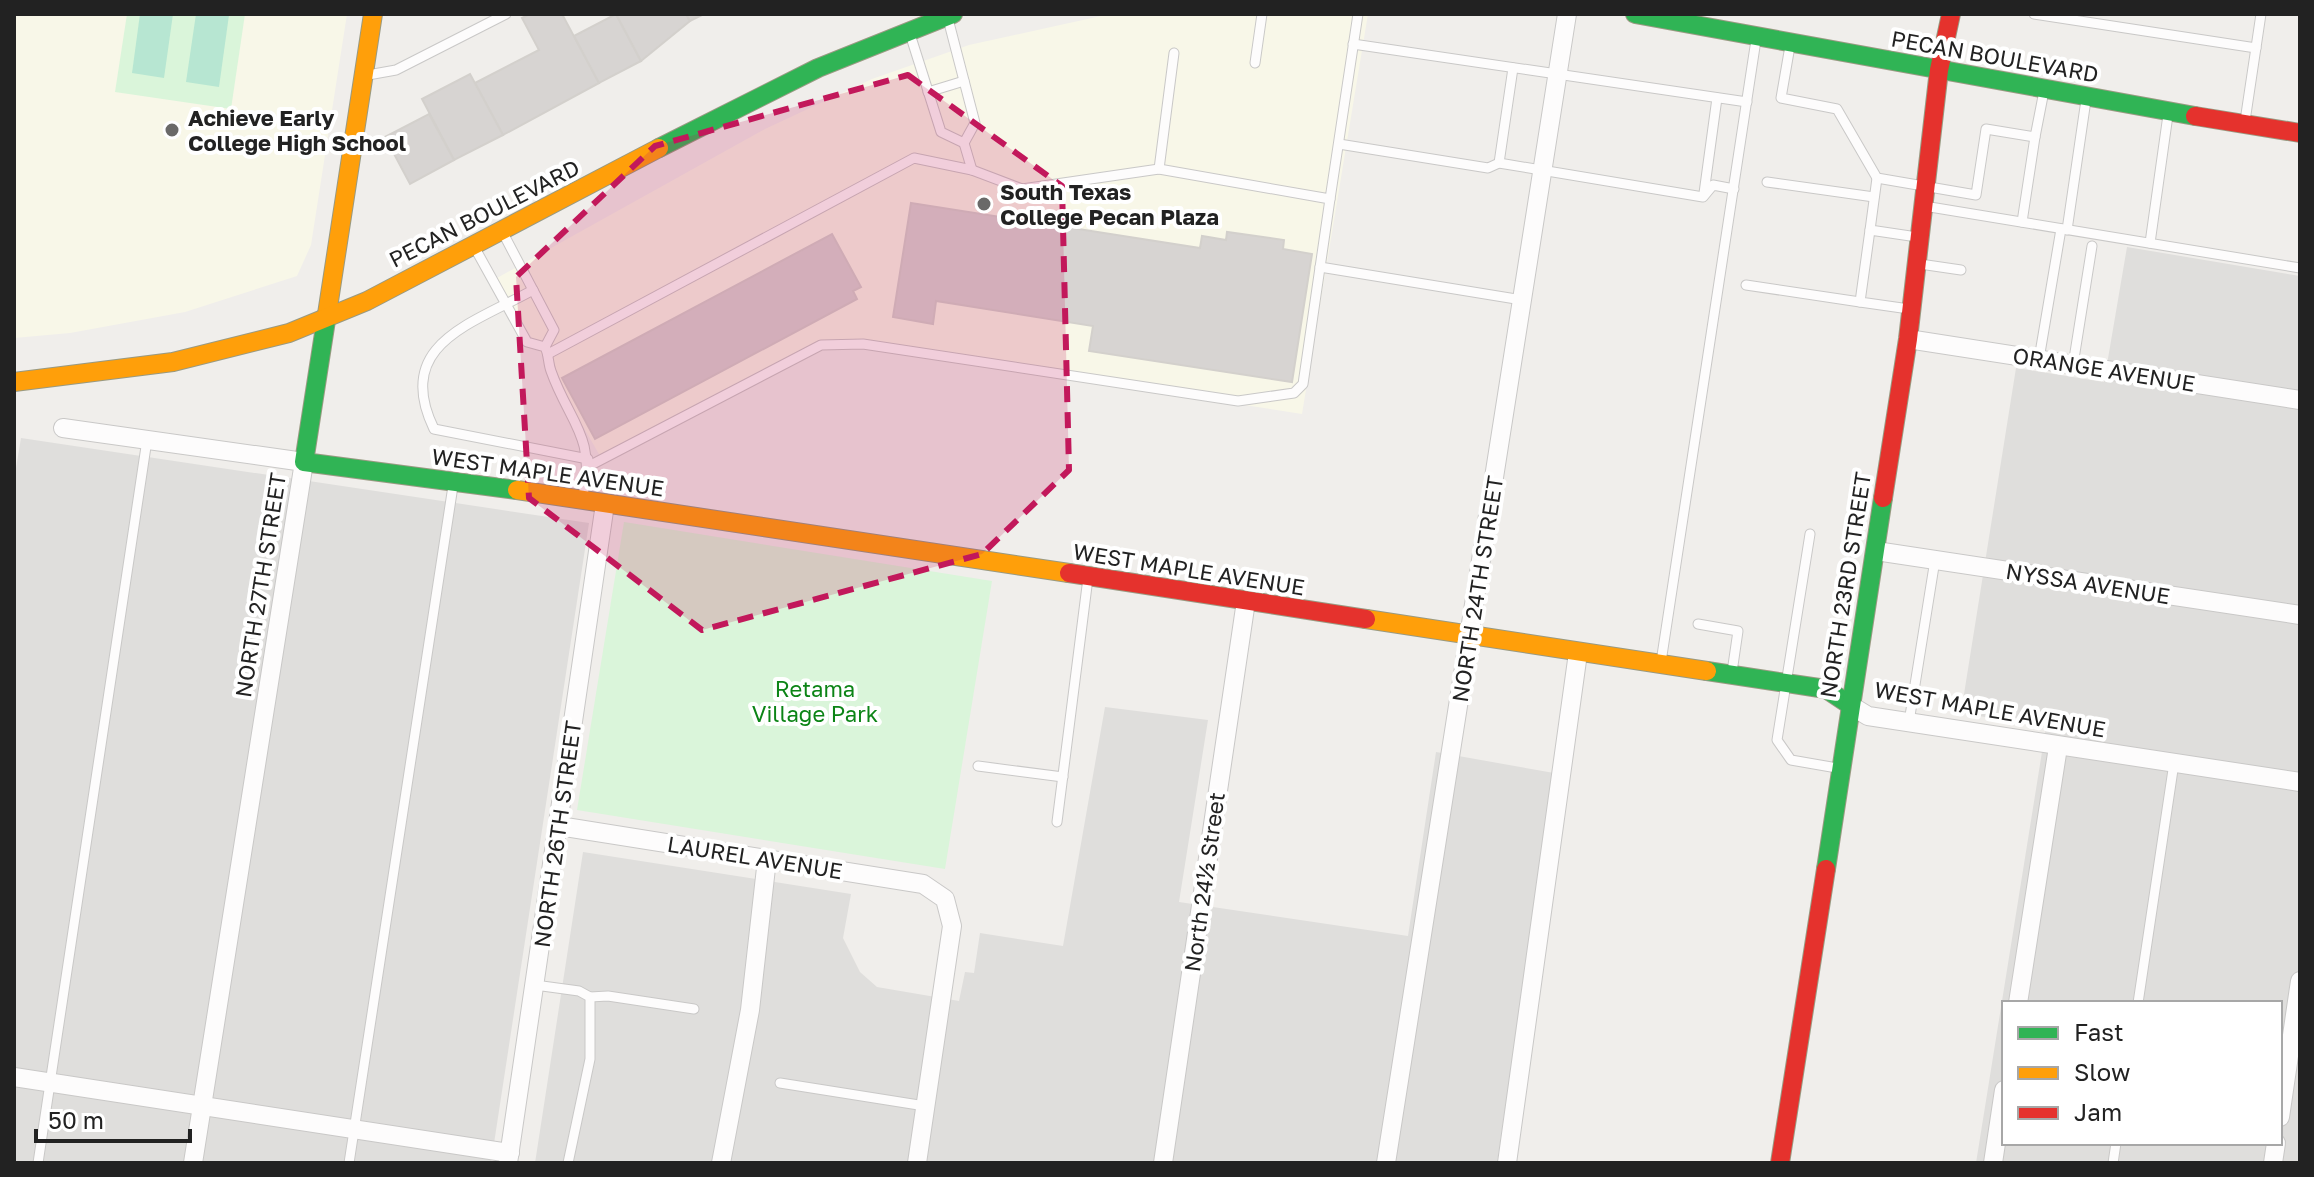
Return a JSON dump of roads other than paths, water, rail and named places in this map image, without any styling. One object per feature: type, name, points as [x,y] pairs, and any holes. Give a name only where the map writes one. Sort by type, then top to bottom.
[{"type":"main road","name":"NORTH 27TH STREET","points":[[304,462],[373,14]]},
{"type":"main road","name":"PECAN BOULEVARD","points":[[1635,14],[1724,26],[1757,37],[2300,133]]},
{"type":"main road","name":"NORTH 23RD STREET","points":[[1780,1163],[1908,339],[1939,70],[1951,14]]},
{"type":"main road","name":"PECAN BOULEVARD","points":[[14,382],[103,374],[236,350],[328,318],[503,233],[763,93],[908,29],[950,15]]},
{"type":"main road","name":"WEST MAPLE AVENUE","points":[[304,462],[582,499],[1469,637],[1826,689],[1850,705]]},
{"type":"street","name":"NORTH 24TH STREET","points":[[1386,1163],[1567,14]]},
{"type":"street","name":"ORANGE AVENUE","points":[[1908,339],[2300,400]]},
{"type":"street","name":"WEST MAPLE AVENUE","points":[[63,428],[304,462]]},
{"type":"street","name":"NORTH 27TH STREET","points":[[193,1163],[304,462]]},
{"type":"street","name":"NORTH 26TH STREET","points":[[509,1158],[605,504]]},
{"type":"street","name":"NYSSA AVENUE","points":[[1876,551],[2300,615]]},
{"type":"street","name":"North 24½ Street","points":[[1163,1163],[1246,601]]},
{"type":"street","points":[[1507,1163],[1578,653]]},
{"type":"street","name":"WEST MAPLE AVENUE","points":[[1850,705],[1868,716],[2300,782]]},
{"type":"street","points":[[2018,1001],[2058,747]]},
{"type":"street","name":"LAUREL AVENUE","points":[[559,826],[923,884],[945,899],[952,926],[925,1106]]},
{"type":"street","points":[[721,1163],[746,1037],[767,859]]},
{"type":"street","points":[[2282,1103],[2300,981]]},
{"type":"street","points":[[14,1077],[355,1128],[509,1158]]},
{"type":"street","points":[[1993,1163],[2002,1103]]},
{"type":"street","points":[[917,1163],[925,1106]]},
{"type":"lane","points":[[365,75],[396,70],[506,14]]},
{"type":"lane","points":[[1255,63],[1262,14]]},
{"type":"lane","points":[[533,290],[441,342],[426,364],[420,381],[423,405],[434,429],[589,462],[821,345],[863,344],[1238,401],[1294,393],[1303,384],[1358,14]]},
{"type":"lane","points":[[2034,14],[2256,48]]},
{"type":"lane","points":[[2245,124],[2261,14]]},
{"type":"lane","points":[[950,15],[975,123],[964,143],[972,170]]},
{"type":"lane","points":[[908,29],[941,132],[964,143]]},
{"type":"lane","points":[[1660,665],[1757,37]]},
{"type":"lane","points":[[1791,42],[1781,98],[1837,109],[1877,178],[1860,302]]},
{"type":"lane","points":[[1353,44],[1747,102]]},
{"type":"lane","points":[[1159,169],[1174,53]]},
{"type":"lane","points":[[1499,163],[1513,68]]},
{"type":"lane","points":[[928,92],[964,81]]},
{"type":"lane","points":[[2022,222],[2044,89]]},
{"type":"lane","points":[[2039,359],[2087,97]]},
{"type":"lane","points":[[1703,197],[1717,98]]},
{"type":"lane","points":[[2150,243],[2169,112]]},
{"type":"lane","points":[[1973,214],[1986,129],[2035,137]]},
{"type":"lane","points":[[1339,144],[1488,168],[1499,163],[1703,197]]},
{"type":"lane","points":[[547,351],[914,158],[972,170],[1022,189],[1159,169],[1330,199]]},
{"type":"lane","points":[[1877,178],[1976,195]]},
{"type":"lane","points":[[1767,182],[1874,197]]},
{"type":"lane","points":[[1703,197],[1713,185],[1734,189]]},
{"type":"lane","points":[[1923,206],[2300,268]]},
{"type":"lane","points":[[1870,230],[1920,238]]},
{"type":"lane","points":[[503,233],[554,330],[547,351],[550,370],[583,437],[589,462],[582,499]]},
{"type":"lane","points":[[2073,365],[2092,246]]},
{"type":"lane","points":[[475,247],[527,342],[547,351]]},
{"type":"lane","points":[[1917,264],[1961,270]]},
{"type":"lane","points":[[1320,267],[1522,300]]},
{"type":"lane","points":[[1746,285],[1911,310]]},
{"type":"lane","points":[[38,1163],[147,440]]},
{"type":"lane","points":[[349,1163],[453,482]]},
{"type":"lane","points":[[1810,534],[1777,740],[1791,760],[1841,768]]},
{"type":"lane","points":[[1909,722],[1935,560]]},
{"type":"lane","points":[[1057,822],[1088,578]]},
{"type":"lane","points":[[1698,624],[1738,631],[1732,676]]},
{"type":"lane","points":[[2138,1001],[2174,763]]},
{"type":"lane","points":[[978,766],[1063,777]]},
{"type":"lane","points":[[535,985],[579,991],[590,997],[608,996],[694,1009]]},
{"type":"lane","points":[[568,1163],[590,1059],[590,997]]},
{"type":"lane","points":[[780,1083],[925,1106]]},
{"type":"place","name":"Achieve Early College High School","points":[[172,130]]},
{"type":"place","name":"South Texas College Pecan Plaza","points":[[984,204]]},
{"type":"park label","name":"Retama Village Park","points":[[815,700]]}]
